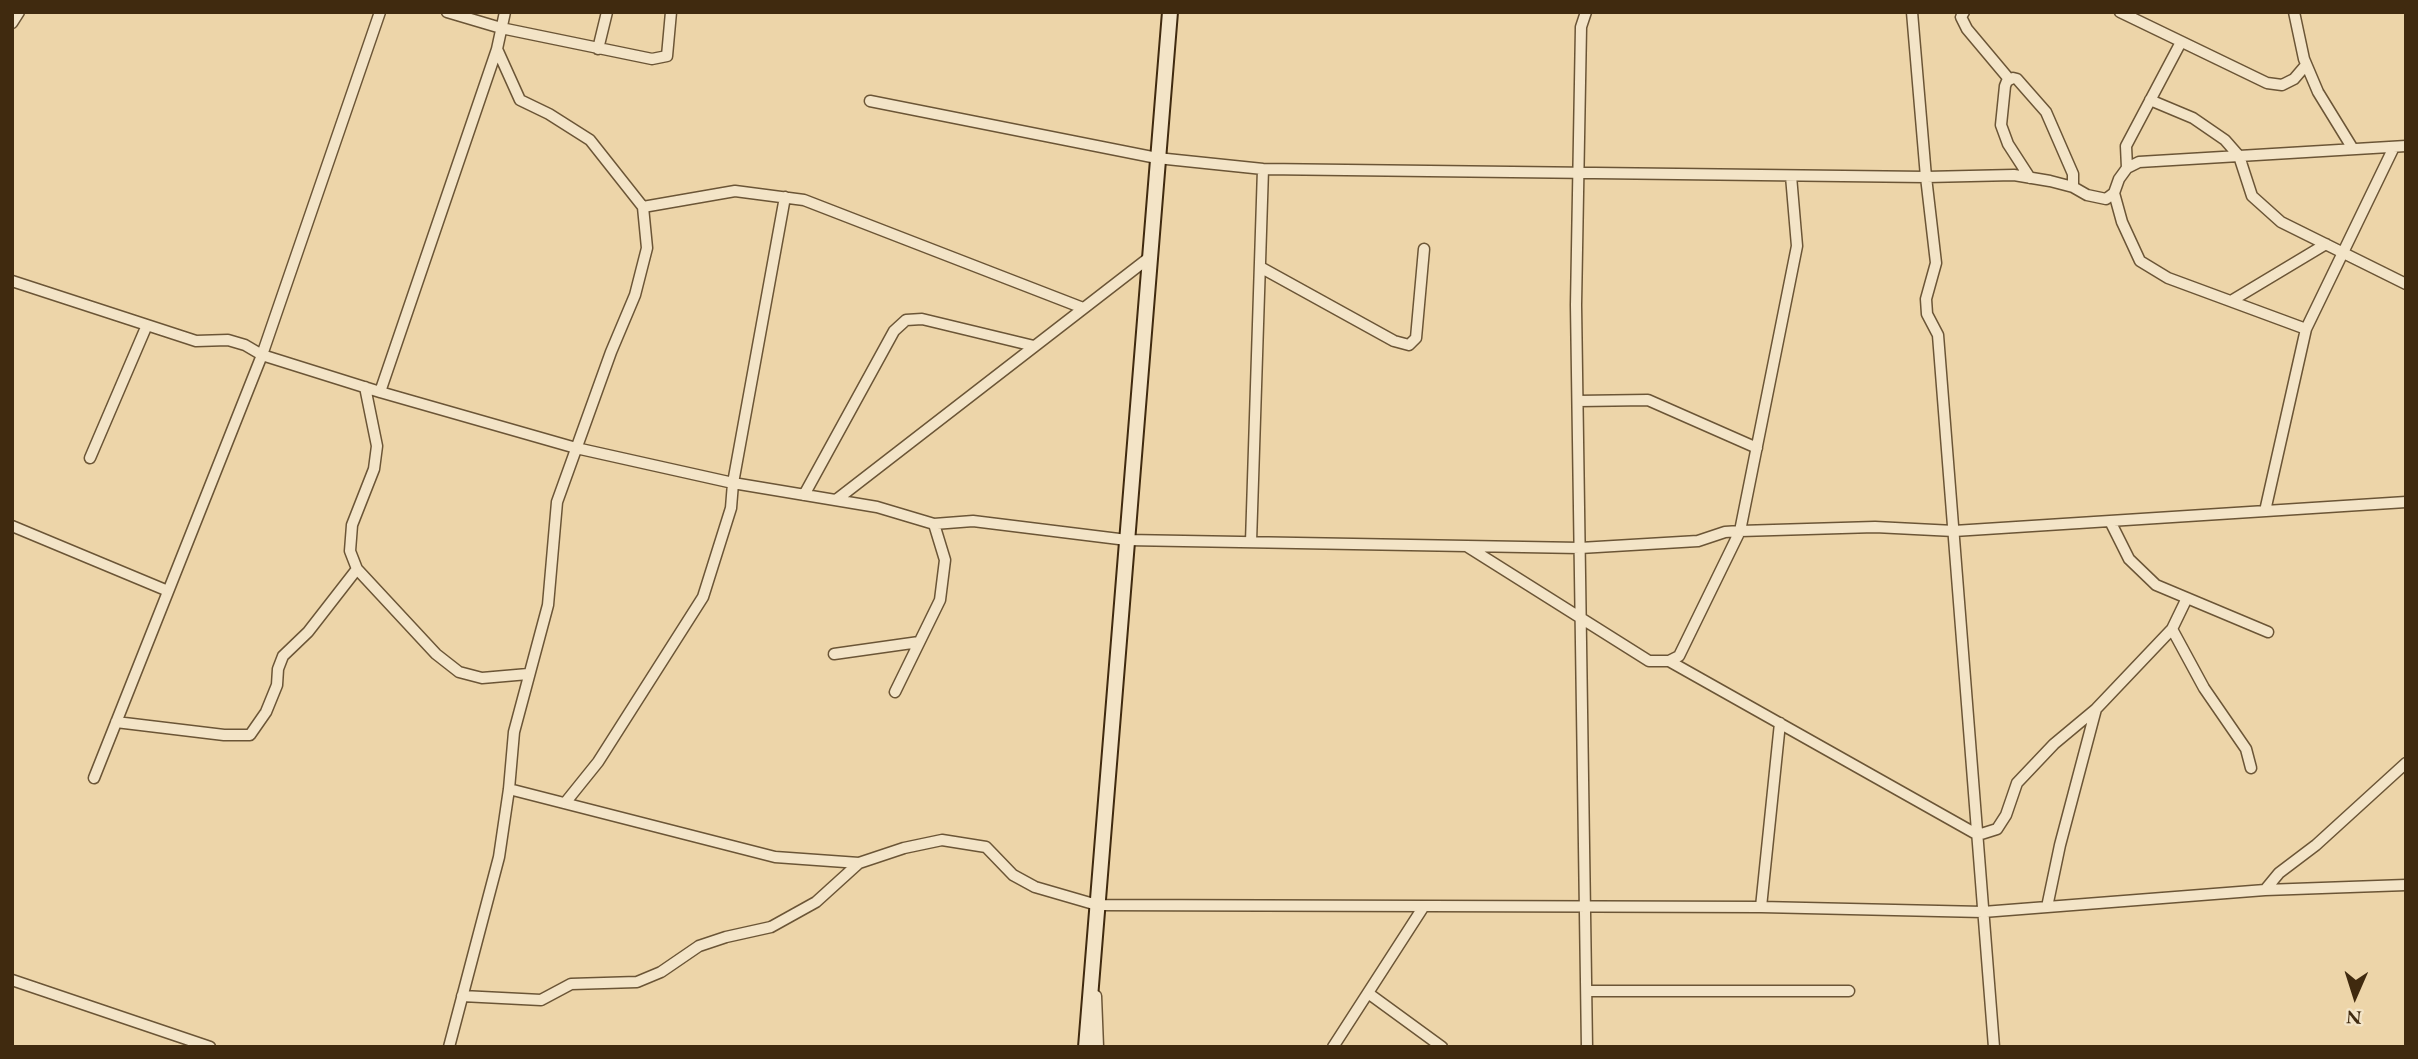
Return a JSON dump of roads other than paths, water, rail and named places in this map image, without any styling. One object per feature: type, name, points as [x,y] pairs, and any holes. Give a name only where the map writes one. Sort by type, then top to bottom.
[{"type":"street","points":[[12,23],[19,12]]},
{"type":"street","points":[[94,778],[262,355],[380,12]]},
{"type":"street","points":[[447,12],[501,27],[652,59],[667,56],[671,12]]},
{"type":"street","points":[[380,392],[497,49],[505,12]]},
{"type":"street","points":[[598,49],[607,12]]},
{"type":"street","points":[[1086,1047],[1170,12]]},
{"type":"street","points":[[1586,12],[1581,27],[1578,401],[1587,1047]]},
{"type":"street","points":[[1912,12],[1936,263],[1926,299],[1927,314],[1938,335],[1994,1047]]},
{"type":"street","points":[[1964,12],[1961,17],[1967,29],[2009,79],[2017,79],[2046,112],[2073,174],[2073,187]]},
{"type":"street","points":[[2120,12],[2267,83],[2282,85],[2294,79],[2306,65]]},
{"type":"street","points":[[2294,12],[2306,65],[2318,92],[2353,149]]},
{"type":"street","points":[[2127,169],[2126,146],[2181,42]]},
{"type":"street","points":[[449,1047],[499,858],[514,732],[548,605],[557,502],[611,352],[635,295],[647,248],[643,207],[590,140],[549,114],[520,100],[497,49]]},
{"type":"street","points":[[2009,79],[2005,86],[2001,125],[2008,144],[2030,177]]},
{"type":"street","points":[[2150,100],[2193,118],[2225,140],[2239,156],[2252,196],[2281,222],[2406,284]]},
{"type":"street","points":[[870,101],[1157,158],[1263,169],[1791,176],[2014,175],[2073,187],[2087,195],[2106,199],[2114,193],[2119,179],[2127,169],[2139,162],[2406,146]]},
{"type":"street","points":[[2264,512],[2306,329],[2394,147]]},
{"type":"street","points":[[1251,542],[1263,169]]},
{"type":"street","points":[[1467,546],[1649,661],[1669,661],[1679,656],[1740,531],[1797,246],[1791,176]]},
{"type":"street","points":[[643,207],[735,191],[804,200],[1083,309]]},
{"type":"street","points":[[2114,193],[2122,222],[2140,261],[2168,278],[2306,329]]},
{"type":"street","points":[[565,803],[598,762],[703,597],[731,508],[733,483],[785,197]]},
{"type":"street","points":[[2231,301],[2326,244]]},
{"type":"street","points":[[1260,267],[1394,341],[1409,345],[1416,338],[1424,248]]},
{"type":"street","points":[[836,500],[1150,257]]},
{"type":"street","points":[[12,281],[196,341],[228,340],[245,345],[262,355],[380,392],[576,448],[733,483],[877,507],[934,523],[973,521],[1127,540],[1580,548],[1698,541],[1725,532],[1740,531],[1875,527],[1954,531],[2406,502]]},
{"type":"street","points":[[804,495],[894,331],[906,320],[922,320],[1034,346]]},
{"type":"street","points":[[90,458],[147,325]]},
{"type":"street","points":[[365,387],[377,446],[374,469],[352,525],[350,551],[358,569],[436,654],[459,672],[482,678],[528,674]]},
{"type":"street","points":[[1578,401],[1648,400],[1757,448]]},
{"type":"street","points":[[2110,522],[2129,559],[2156,585],[2268,632]]},
{"type":"street","points":[[895,692],[940,600],[945,560],[934,523]]},
{"type":"street","points":[[12,526],[168,591]]},
{"type":"street","points":[[116,722],[232,736],[250,735],[278,685],[278,669],[284,656],[308,632],[358,569]]},
{"type":"street","points":[[1669,661],[1978,835],[1997,829],[2006,815],[2017,783],[2054,744],[2096,709],[2172,629],[2187,598]]},
{"type":"street","points":[[2172,629],[2204,688],[2246,749],[2251,768]]},
{"type":"street","points":[[834,654],[919,642]]},
{"type":"street","points":[[2047,907],[2060,845],[2096,709]]},
{"type":"street","points":[[1761,907],[1780,723]]},
{"type":"street","points":[[2265,890],[2280,873],[2316,845],[2406,763]]},
{"type":"street","points":[[509,789],[775,857],[859,863],[904,848],[942,840],[986,847],[1013,874],[1035,887],[1097,905],[1761,907],[1983,912],[2265,890],[2406,885]]},
{"type":"street","points":[[462,996],[541,1000],[570,984],[637,982],[661,972],[699,946],[771,927],[816,902],[859,863]]},
{"type":"street","points":[[1334,1047],[1424,906]]},
{"type":"street","points":[[1094,950],[1098,1047]]},
{"type":"street","points":[[12,980],[210,1047]]},
{"type":"street","points":[[1587,991],[1849,991]]},
{"type":"street","points":[[1368,993],[1442,1047]]}]
